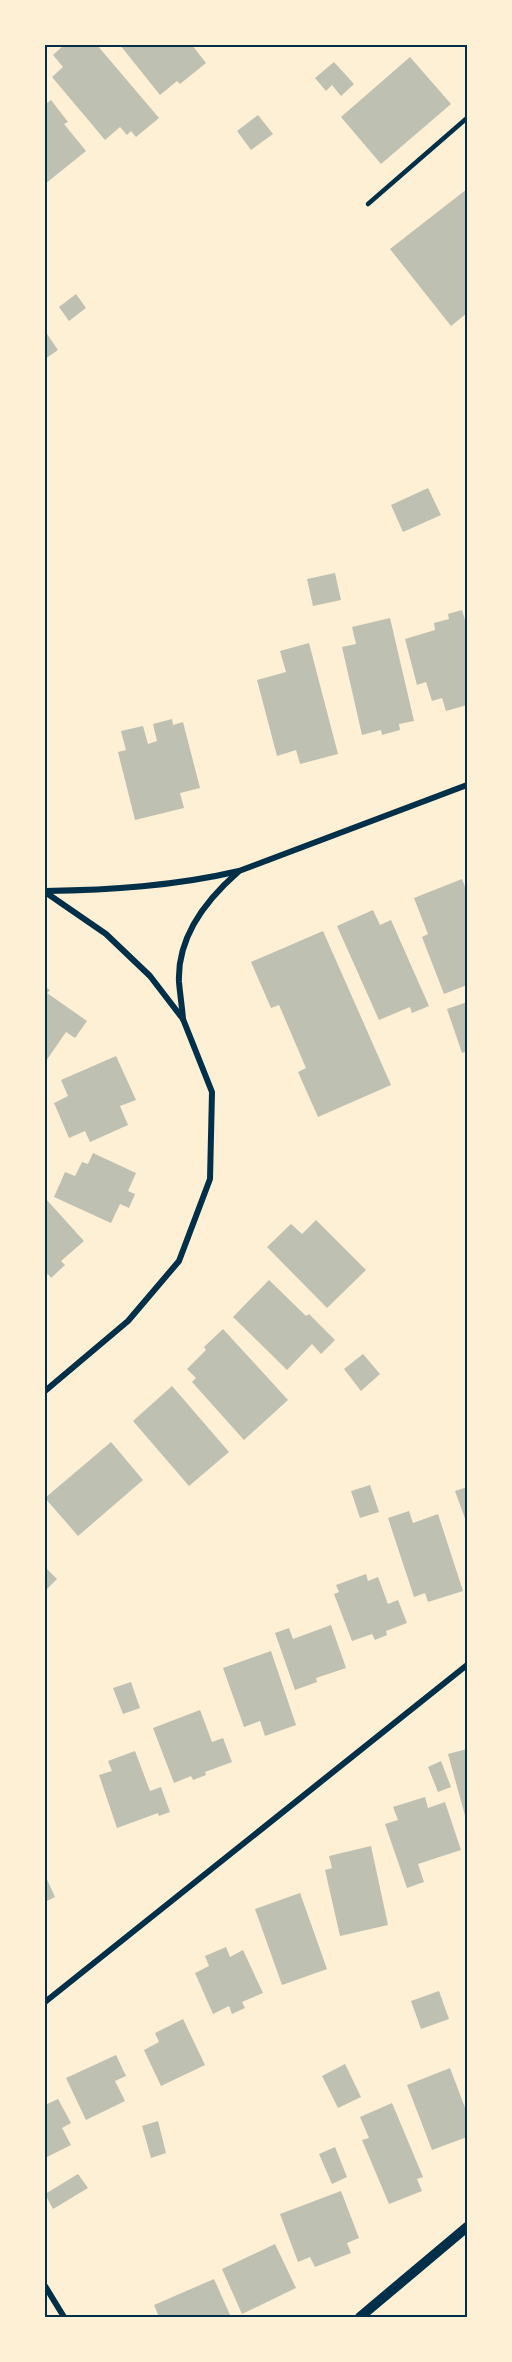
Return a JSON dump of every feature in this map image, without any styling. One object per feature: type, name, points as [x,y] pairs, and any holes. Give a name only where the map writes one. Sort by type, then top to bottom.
[{"type":"street","points":[[45,892],[162,885],[239,872],[467,785]]},
{"type":"street","points":[[45,1391],[128,1321],[179,1261],[210,1179],[212,1092],[183,1019],[179,980],[182,952],[190,930],[206,903],[239,872]]},
{"type":"street","points":[[45,892],[106,934],[150,976],[183,1019]]},
{"type":"street","points":[[45,2002],[467,1665]]},
{"type":"street","points":[[360,2317],[467,2226]]},
{"type":"street","points":[[45,2286],[64,2317]]},
{"type":"lane","points":[[368,204],[467,118]]},
{"type":"building","points":[[64,45],[97,45],[159,118],[136,137],[131,131],[127,135],[120,127],[105,140],[52,77],[63,67],[53,55]]},
{"type":"building","points":[[120,45],[192,45],[206,63],[180,84],[177,81],[160,95]]},
{"type":"building","points":[[410,57],[451,104],[381,164],[341,117]]},
{"type":"building","points":[[334,62],[354,84],[341,96],[332,85],[326,91],[315,78]]},
{"type":"building","points":[[45,100],[47,103],[51,100],[68,122],[64,124],[86,151],[45,184]]},
{"type":"building","points":[[258,115],[273,134],[251,150],[237,131]]},
{"type":"building","points":[[467,189],[467,313],[451,326],[390,249]]},
{"type":"building","points":[[76,294],[86,308],[69,321],[59,307]]},
{"type":"building","points":[[45,331],[58,350],[45,359]]},
{"type":"building","points":[[428,488],[441,515],[403,532],[391,505]]},
{"type":"building","points":[[335,573],[341,600],[313,606],[307,579]]},
{"type":"building","points":[[462,610],[467,627],[467,705],[446,711],[442,698],[432,701],[426,682],[417,685],[405,639],[435,630],[434,623],[449,619],[448,614]]},
{"type":"building","points":[[390,618],[414,721],[399,724],[400,730],[382,735],[381,730],[362,735],[342,647],[356,644],[352,627]]},
{"type":"building","points":[[309,643],[338,754],[300,764],[296,750],[277,756],[257,680],[286,672],[280,651]]},
{"type":"building","points":[[172,719],[173,725],[183,722],[200,788],[180,793],[184,808],[135,820],[118,752],[126,750],[121,731],[143,726],[148,744],[157,741],[153,724]]},
{"type":"building","points":[[462,879],[467,892],[467,985],[444,994],[422,937],[428,934],[414,898]]},
{"type":"building","points":[[373,910],[380,925],[391,920],[429,1006],[412,1013],[410,1007],[379,1020],[337,926]]},
{"type":"building","points":[[323,931],[391,1085],[318,1117],[298,1072],[306,1068],[279,1005],[271,1008],[251,962]]},
{"type":"building","points":[[45,987],[50,990],[47,993],[87,1021],[75,1038],[66,1032],[46,1061]]},
{"type":"building","points":[[467,1002],[467,1051],[462,1053],[447,1009]]},
{"type":"building","points":[[116,1056],[136,1100],[120,1106],[128,1125],[90,1142],[85,1131],[69,1138],[54,1103],[68,1096],[61,1080]]},
{"type":"building","points":[[93,1153],[136,1173],[128,1191],[135,1194],[129,1208],[120,1204],[111,1223],[54,1197],[65,1172],[75,1176],[82,1162],[88,1164]]},
{"type":"building","points":[[45,1198],[84,1241],[61,1261],[65,1265],[51,1278],[48,1274],[45,1276]]},
{"type":"building","points":[[316,1220],[366,1270],[327,1308],[267,1247],[291,1224],[302,1234]]},
{"type":"building","points":[[269,1280],[335,1340],[321,1354],[312,1344],[287,1370],[233,1317]]},
{"type":"building","points":[[223,1329],[288,1400],[244,1440],[192,1382],[196,1378],[187,1369],[206,1350],[204,1347]]},
{"type":"building","points":[[363,1354],[380,1374],[361,1391],[344,1369]]},
{"type":"building","points":[[172,1386],[229,1452],[189,1486],[133,1421]]},
{"type":"building","points":[[111,1442],[143,1480],[78,1536],[45,1498]]},
{"type":"building","points":[[370,1485],[379,1512],[360,1518],[351,1491]]},
{"type":"building","points":[[467,1487],[467,1524],[455,1491]]},
{"type":"building","points":[[409,1511],[413,1523],[438,1514],[463,1591],[428,1602],[425,1593],[414,1597],[388,1518]]},
{"type":"building","points":[[45,1567],[57,1579],[45,1591]]},
{"type":"building","points":[[366,1574],[368,1581],[378,1577],[388,1604],[398,1600],[407,1623],[386,1631],[387,1635],[375,1640],[372,1634],[352,1641],[334,1594],[339,1592],[336,1585]]},
{"type":"building","points":[[331,1625],[346,1668],[316,1678],[317,1682],[295,1690],[275,1633],[289,1628],[293,1639]]},
{"type":"building","points":[[271,1651],[296,1725],[265,1736],[260,1721],[244,1727],[223,1668]]},
{"type":"building","points":[[131,1682],[140,1708],[123,1714],[113,1688]]},
{"type":"building","points":[[200,1710],[212,1742],[223,1738],[232,1762],[205,1772],[206,1775],[193,1780],[191,1776],[174,1783],[153,1728]]},
{"type":"building","points":[[467,1749],[467,1818],[466,1819],[448,1754]]},
{"type":"building","points":[[135,1751],[150,1791],[161,1787],[170,1812],[159,1816],[158,1813],[117,1828],[99,1775],[112,1771],[108,1761]]},
{"type":"building","points":[[441,1761],[451,1787],[438,1792],[428,1767]]},
{"type":"building","points":[[425,1797],[428,1808],[445,1802],[461,1850],[418,1864],[424,1882],[407,1888],[385,1824],[398,1820],[393,1807]]},
{"type":"building","points":[[371,1846],[388,1925],[340,1936],[325,1870],[332,1868],[329,1856]]},
{"type":"building","points":[[45,1875],[55,1897],[45,1902]]},
{"type":"building","points":[[300,1893],[327,1969],[282,1985],[255,1909]]},
{"type":"building","points":[[226,1947],[230,1957],[243,1950],[263,1993],[242,2002],[245,2008],[232,2014],[229,2006],[213,2014],[195,1973],[209,1966],[205,1956]]},
{"type":"building","points":[[439,1991],[449,2019],[421,2029],[411,2001]]},
{"type":"building","points":[[183,2019],[205,2065],[161,2086],[144,2050],[159,2042],[155,2033]]},
{"type":"building","points":[[116,2055],[126,2076],[115,2081],[125,2101],[86,2120],[66,2078]]},
{"type":"building","points":[[345,2064],[361,2097],[338,2108],[322,2076]]},
{"type":"building","points":[[450,2068],[467,2113],[467,2137],[432,2150],[407,2085]]},
{"type":"building","points":[[58,2099],[71,2123],[62,2128],[71,2145],[45,2158],[45,2105]]},
{"type":"building","points":[[392,2103],[423,2177],[417,2179],[422,2191],[389,2204],[362,2140],[369,2138],[360,2117]]},
{"type":"building","points":[[158,2121],[166,2153],[151,2158],[142,2126]]},
{"type":"building","points":[[335,2147],[347,2177],[332,2184],[319,2154]]},
{"type":"building","points":[[78,2174],[88,2188],[53,2209],[45,2194]]},
{"type":"building","points":[[341,2191],[359,2238],[347,2243],[351,2253],[315,2267],[310,2257],[298,2262],[280,2214]]},
{"type":"building","points":[[275,2244],[296,2288],[242,2314],[222,2269]]},
{"type":"building","points":[[214,2279],[231,2317],[159,2317],[154,2305]]}]
